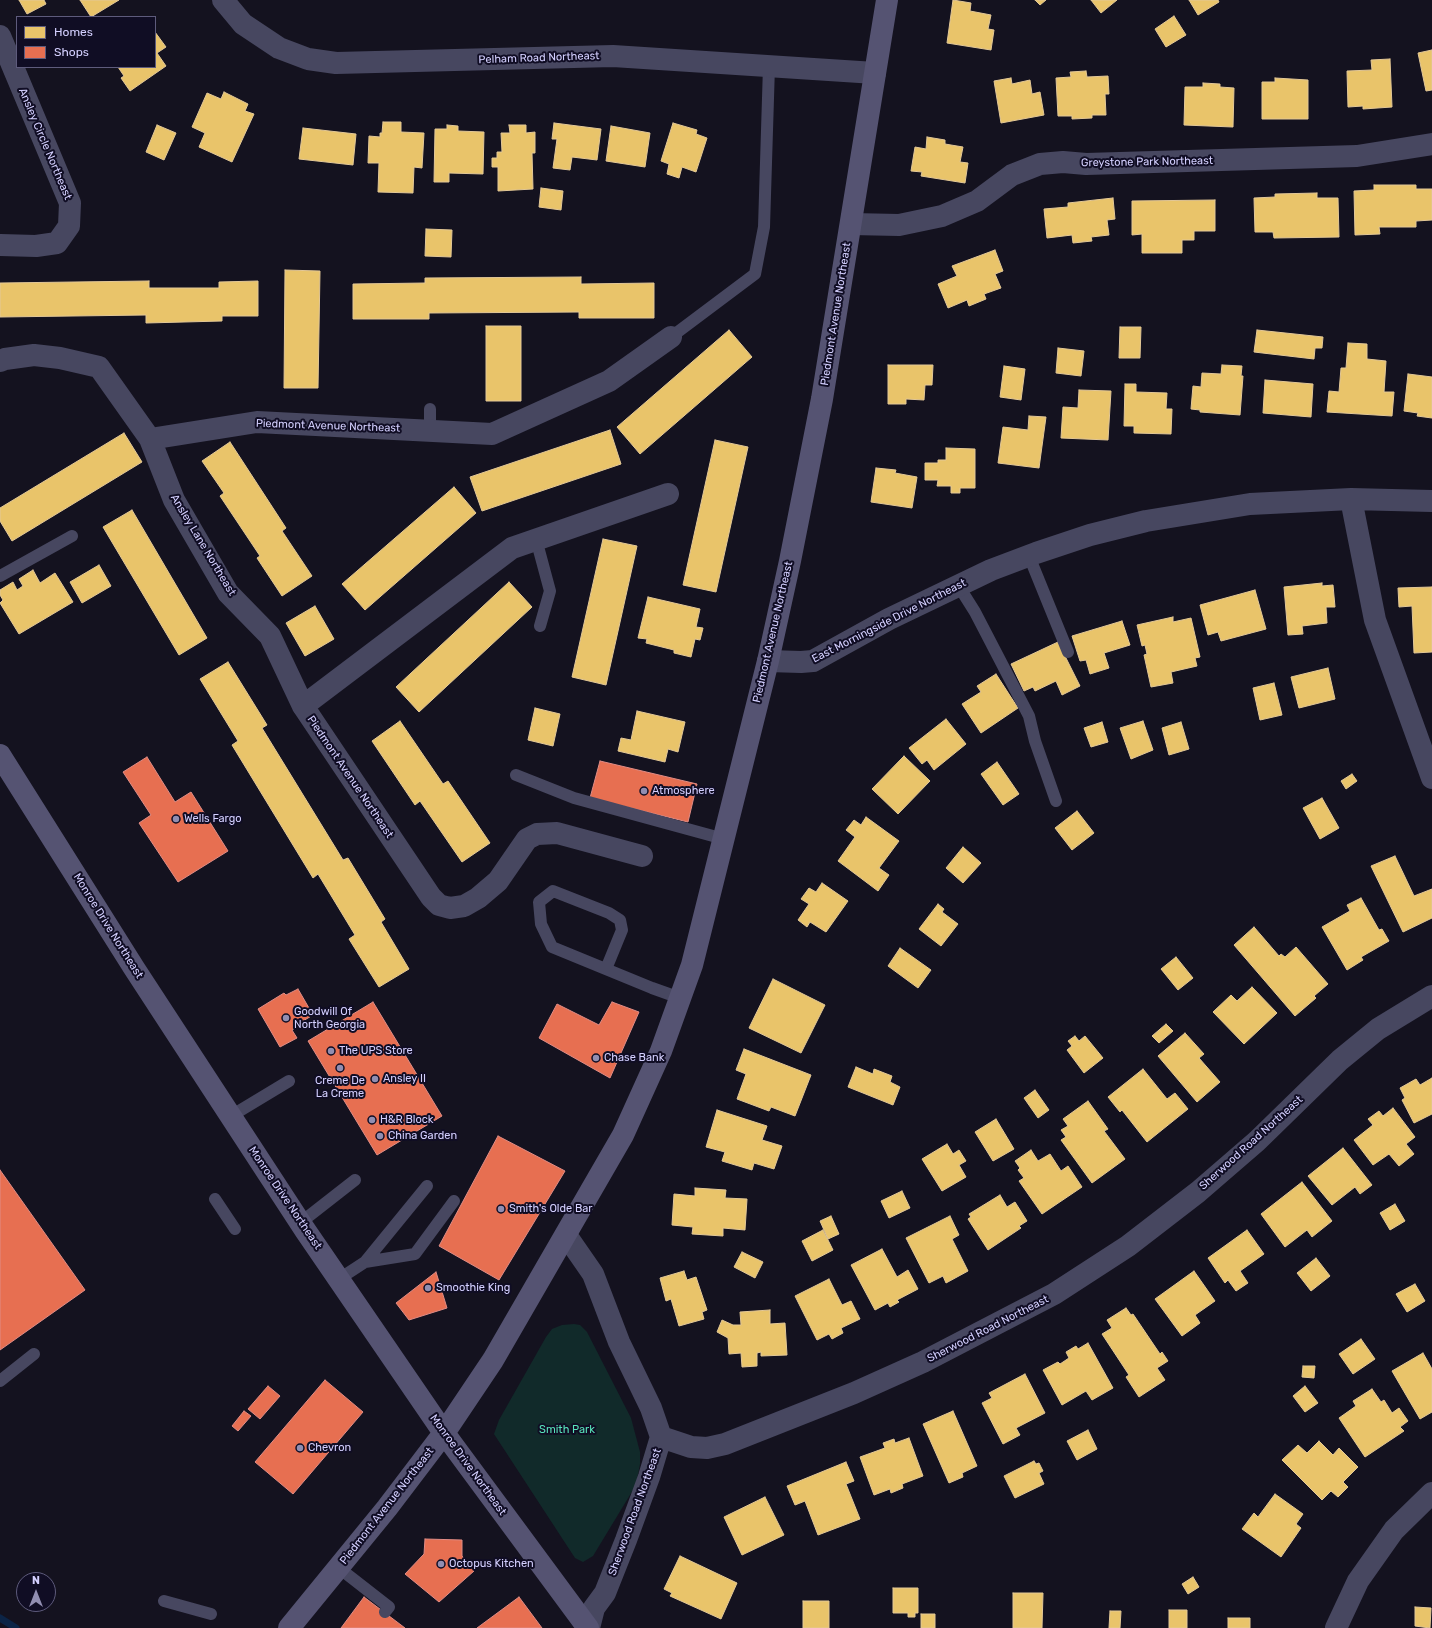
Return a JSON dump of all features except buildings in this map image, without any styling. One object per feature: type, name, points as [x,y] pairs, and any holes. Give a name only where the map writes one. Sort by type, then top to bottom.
[{"type":"main road","name":"Piedmont Avenue Northeast","points":[[289,1628],[387,1508],[444,1433],[493,1360],[623,1135],[661,1051],[692,965],[768,661],[790,561],[822,399],[887,0]]},
{"type":"main road","name":"Monroe Drive Northeast","points":[[0,755],[138,974],[300,1222],[444,1433],[588,1628]]},
{"type":"street","name":"Pelham Road Northeast","points":[[223,0],[243,24],[279,48],[308,59],[336,63],[613,56],[875,73]]},
{"type":"street","name":"Ansley Circle Northeast","points":[[0,36],[70,203],[69,226],[57,243],[36,246],[0,245]]},
{"type":"street","name":"Greystone Park Northeast","points":[[851,224],[899,225],[942,216],[977,201],[1012,175],[1040,164],[1063,162],[1086,164],[1357,156],[1432,144]]},
{"type":"street","name":"Piedmont Avenue Northeast","points":[[150,439],[257,422],[492,434],[609,381],[671,337]]},
{"type":"street","points":[[0,361],[34,355],[60,358],[99,367],[150,439]]},
{"type":"street","name":"Ansley Lane Northeast","points":[[150,439],[174,500],[228,593],[270,636],[303,706]]},
{"type":"street","name":"Piedmont Avenue Northeast","points":[[642,856],[557,833],[537,834],[527,839],[498,881],[478,898],[464,906],[450,908],[439,905],[431,897],[303,706],[512,548],[668,494]]},
{"type":"street","name":"East Morningside Drive Northeast","points":[[768,661],[814,661],[889,619],[991,570],[1090,535],[1146,521],[1250,504],[1351,499],[1432,501]]},
{"type":"street","points":[[1351,499],[1375,620],[1432,778]]},
{"type":"street","name":"Sherwood Road Northeast","points":[[588,1628],[594,1608],[605,1593],[626,1540],[649,1477],[661,1437],[691,1447],[707,1448],[725,1444],[854,1393],[923,1362],[1054,1294],[1128,1246],[1198,1192],[1257,1141],[1346,1056],[1378,1029],[1432,996]]},
{"type":"street","points":[[566,1235],[593,1274],[619,1342],[651,1408],[661,1437]]},
{"type":"street","points":[[1336,1628],[1358,1581],[1394,1530],[1432,1493]]},
{"type":"lane","points":[[671,337],[755,274],[764,227],[769,66]]},
{"type":"lane","points":[[430,409],[430,431]]},
{"type":"lane","points":[[0,576],[72,536]]},
{"type":"lane","points":[[536,540],[550,591],[540,626]]},
{"type":"lane","points":[[1029,556],[1068,652]]},
{"type":"lane","points":[[958,585],[976,612],[1029,716],[1035,741],[1056,801]]},
{"type":"lane","points":[[516,775],[574,798],[724,839]]},
{"type":"lane","points":[[606,969],[622,930],[620,920],[609,913],[553,891],[539,902],[541,924],[552,947],[606,969],[680,998]]},
{"type":"lane","points":[[231,1116],[289,1080]]},
{"type":"lane","points":[[300,1222],[355,1180]]},
{"type":"lane","points":[[339,1279],[365,1262],[427,1186]]},
{"type":"lane","points":[[215,1199],[235,1229]]},
{"type":"lane","points":[[365,1262],[415,1254],[454,1201]]},
{"type":"lane","points":[[0,1381],[34,1354]]},
{"type":"lane","points":[[339,1568],[390,1607],[385,1612]]},
{"type":"lane","points":[[164,1601],[211,1614]]},
{"type":"green space","name":"Smith Park","points":[[562,1325],[580,1325],[587,1332],[631,1418],[640,1452],[640,1464],[636,1485],[593,1556],[583,1562],[575,1558],[494,1434],[499,1420],[546,1337],[552,1329]]},
{"type":"waterway","points":[[0,1618],[16,1628]]},
{"type":"place","name":"Atmosphere","points":[[644,791]]},
{"type":"place","name":"Wells Fargo","points":[[176,819]]},
{"type":"place","name":"Goodwill Of North Georgia","points":[[286,1018]]},
{"type":"place","name":"The UPS Store","points":[[331,1051]]},
{"type":"place","name":"Chase Bank","points":[[596,1058]]},
{"type":"place","name":"Creme De La Creme","points":[[340,1068]]},
{"type":"place","name":"Ansley II","points":[[375,1079]]},
{"type":"place","name":"H&R Block","points":[[372,1120]]},
{"type":"place","name":"China Garden","points":[[380,1136]]},
{"type":"place","name":"Smith's Olde Bar","points":[[501,1209]]},
{"type":"place","name":"Smoothie King","points":[[428,1288]]},
{"type":"place","name":"Chevron","points":[[300,1448]]},
{"type":"place","name":"Octopus Kitchen","points":[[441,1564]]}]
